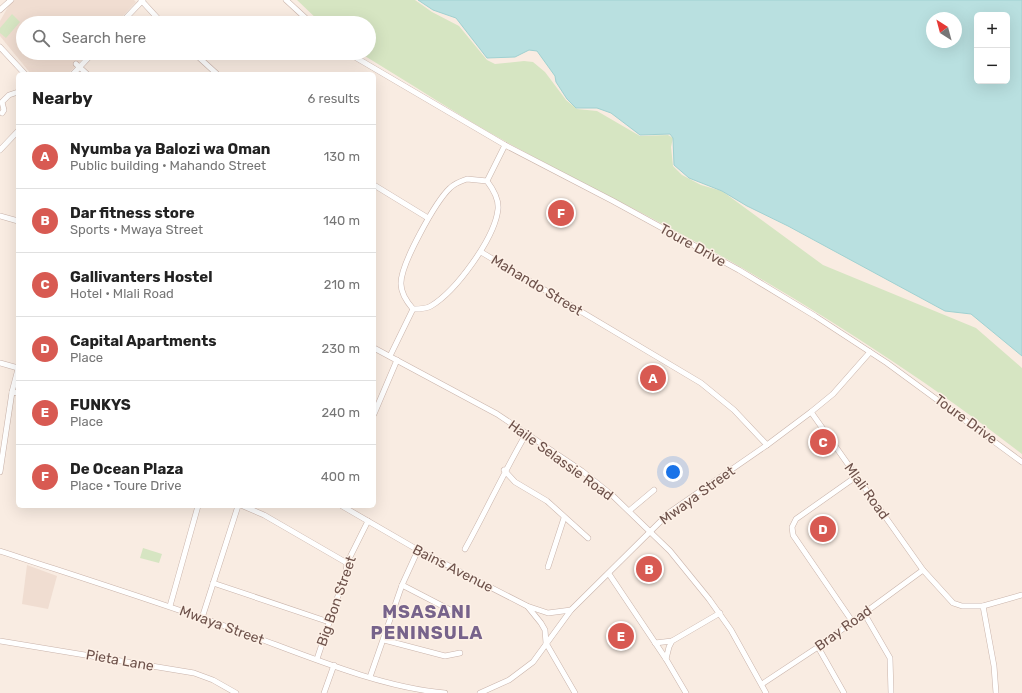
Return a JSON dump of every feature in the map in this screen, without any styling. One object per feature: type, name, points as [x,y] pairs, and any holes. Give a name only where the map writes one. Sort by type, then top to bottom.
[{"type":"street","points":[[0,10],[12,0]]},
{"type":"street","points":[[127,16],[142,0],[156,16]]},
{"type":"street","points":[[286,0],[303,16]]},
{"type":"street","points":[[0,46],[23,72]]},
{"type":"street","points":[[74,72],[78,65],[84,60]]},
{"type":"street","points":[[202,60],[215,72]]},
{"type":"street","name":"Toure Drive","points":[[360,60],[505,145],[613,201],[739,270],[870,352],[936,398],[1022,462]]},
{"type":"street","points":[[78,65],[85,72]]},
{"type":"street","points":[[2,113],[4,110],[2,102],[9,95],[16,93]]},
{"type":"street","points":[[0,150],[16,133]]},
{"type":"street","points":[[413,309],[404,295],[401,284],[403,272],[428,218],[450,188],[458,182],[467,179],[487,181],[505,145]]},
{"type":"street","name":"Mahando Street","points":[[487,181],[494,192],[498,209],[481,252],[701,383],[734,410],[767,445]]},
{"type":"street","points":[[376,187],[428,218]]},
{"type":"street","points":[[0,216],[16,220]]},
{"type":"street","points":[[413,309],[430,306],[436,302],[469,268],[481,252]]},
{"type":"street","points":[[390,356],[413,309]]},
{"type":"street","name":"Haile Selassie Road","points":[[376,349],[497,414],[582,472],[629,512],[686,570],[720,613],[742,648],[766,693]]},
{"type":"street","name":"Mwaya Street","points":[[480,693],[495,687],[524,670],[533,662],[571,610],[609,574],[649,531],[670,512],[767,445],[811,412],[833,394],[870,352]]},
{"type":"street","points":[[376,409],[397,360]]},
{"type":"street","points":[[0,363],[16,367]]},
{"type":"street","points":[[0,472],[12,392],[16,376]]},
{"type":"street","points":[[12,392],[16,393]]},
{"type":"street","name":"Mlali Road","points":[[811,412],[923,570],[953,603],[962,606],[983,606],[1022,595]]},
{"type":"street","points":[[464,548],[481,520],[504,470],[526,434]]},
{"type":"street","points":[[504,470],[515,482],[546,501],[588,538]]},
{"type":"street","points":[[852,622],[793,535],[792,527],[796,519],[857,476]]},
{"type":"street","points":[[629,512],[654,490]]},
{"type":"street","points":[[170,606],[197,508]]},
{"type":"street","points":[[202,618],[237,508]]},
{"type":"street","points":[[248,508],[264,515],[347,563]]},
{"type":"street","name":"Bains Avenue","points":[[345,508],[418,550],[527,606],[548,613],[571,610]]},
{"type":"street","points":[[548,567],[564,518]]},
{"type":"street","name":"Big Bon Street","points":[[317,659],[346,572],[347,563],[368,521]]},
{"type":"street","points":[[370,677],[402,585],[418,550]]},
{"type":"street","name":"Mwaya Street","points":[[0,551],[170,606],[370,677],[426,691],[445,693]]},
{"type":"street","name":"Bray Road","points":[[762,684],[818,647],[923,570]]},
{"type":"street","points":[[609,574],[666,659],[686,693]]},
{"type":"street","points":[[213,582],[329,622]]},
{"type":"street","points":[[402,585],[458,614]]},
{"type":"street","points":[[527,606],[545,630],[546,643],[575,693]]},
{"type":"street","points":[[983,606],[994,666],[996,693]]},
{"type":"street","points":[[655,643],[672,642],[720,613]]},
{"type":"street","points":[[864,613],[890,658],[891,693]]},
{"type":"street","points":[[384,640],[445,656],[460,653]]},
{"type":"street","name":"Pieta Lane","points":[[0,641],[136,662],[194,674],[213,680],[236,693]]},
{"type":"street","points":[[666,659],[672,642]]},
{"type":"street","points":[[818,647],[844,693]]},
{"type":"street","points":[[324,693],[334,665]]},
{"type":"shaded area","points":[[12,0],[134,0],[136,2],[123,16],[16,16],[16,56],[0,36],[0,21]]},
{"type":"shaded area","points":[[20,60],[81,60],[70,72],[29,72]]},
{"type":"shaded area","points":[[27,565],[57,576],[48,609],[22,604]]},
{"type":"green space","points":[[297,0],[415,0],[432,12],[459,26],[487,60],[495,64],[524,61],[533,62],[545,72],[566,100],[577,109],[597,111],[640,136],[668,135],[673,138],[671,147],[673,166],[682,175],[701,185],[722,191],[823,265],[976,328],[1022,368],[1022,454],[949,400],[873,348],[795,299],[716,253],[491,133],[371,60],[376,60],[376,16],[314,16]]},
{"type":"green space","points":[[12,14],[16,18],[16,27],[6,38],[0,33],[0,28]]},
{"type":"green space","points":[[143,548],[162,554],[159,563],[140,558]]},
{"type":"water","points":[[418,0],[1022,0],[1022,356],[971,314],[945,311],[788,226],[747,206],[722,191],[689,178],[674,165],[673,138],[670,134],[640,135],[611,113],[597,108],[576,108],[567,99],[556,82],[555,76],[537,51],[529,50],[515,57],[487,58],[456,18],[433,10]]},
{"type":"place","name":"De Ocean Plaza","points":[[561,213]]},
{"type":"place","name":"Nyumba ya Balozi wa Oman","points":[[653,378]]},
{"type":"place","name":"Gallivanters Hostel","points":[[823,442]]},
{"type":"place","name":"Capital Apartments","points":[[823,529]]},
{"type":"place","name":"Dar fitness store","points":[[649,569]]},
{"type":"place","name":"FUNKYS","points":[[621,636]]},
{"type":"district","name":"MSASANI PENINSULA","points":[[427,622]]}]
